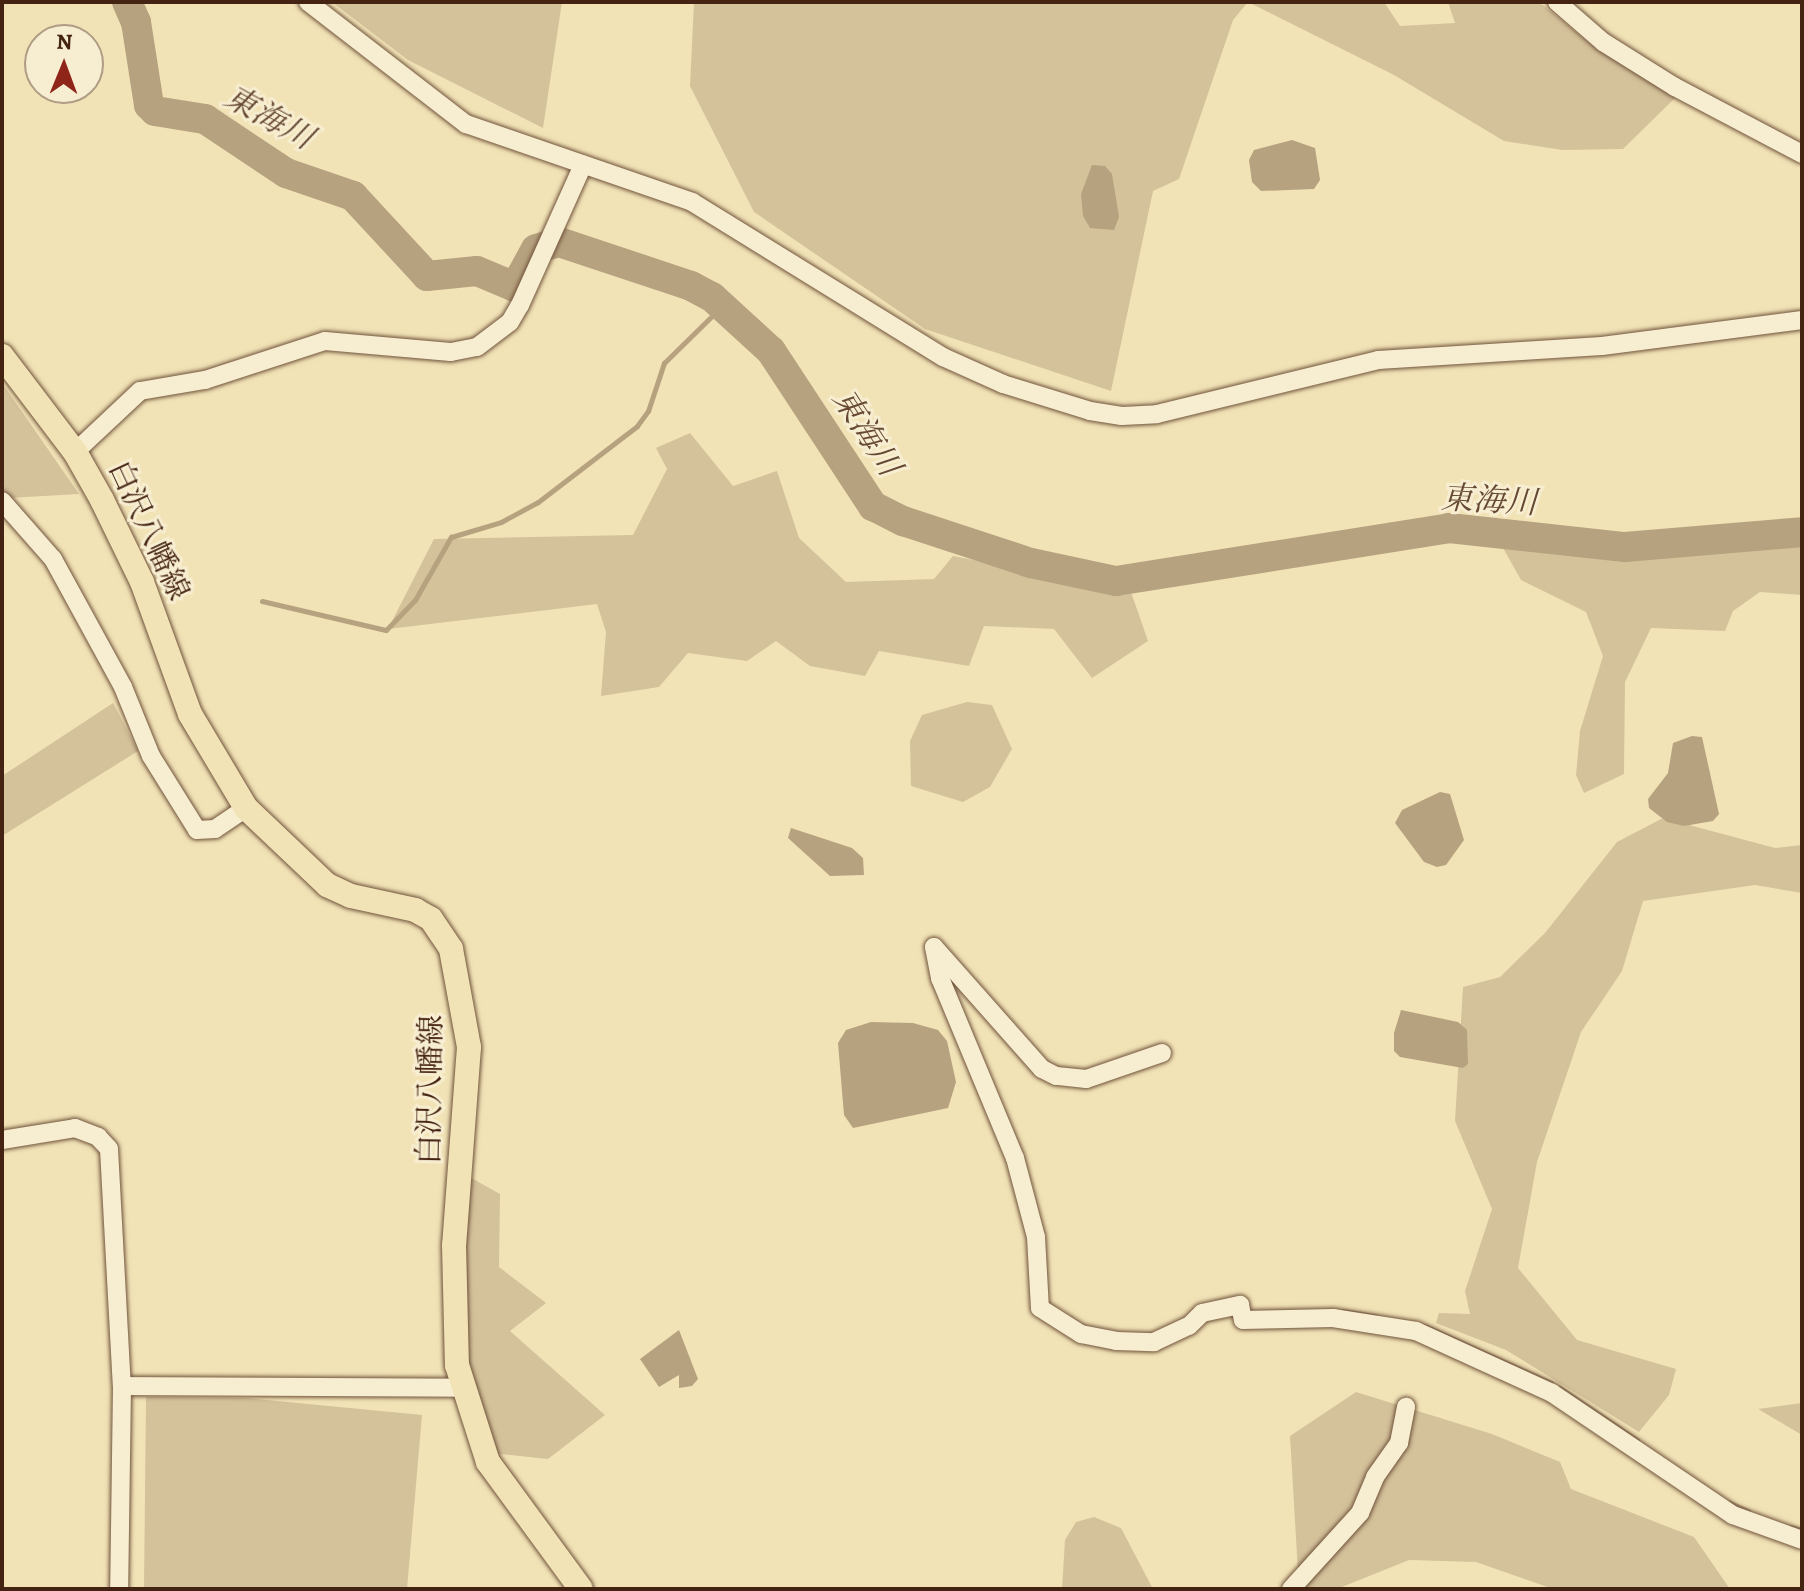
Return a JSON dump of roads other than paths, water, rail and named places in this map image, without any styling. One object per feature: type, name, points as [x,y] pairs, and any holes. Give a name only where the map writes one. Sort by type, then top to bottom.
[{"type":"main road","name":"白沢八幡線","points":[[2,356],[75,452],[142,582],[190,714],[246,808],[327,885],[351,896],[415,910],[431,919],[451,949],[469,1047],[454,1245],[453,1327],[464,1388],[488,1462],[581,1589]]},
{"type":"street","points":[[308,2],[466,124],[718,215],[943,357],[1003,384],[1122,416],[1157,414],[1378,360],[1602,346],[1802,320]]},
{"type":"street","points":[[1557,2],[1603,42],[1651,72],[1802,154]]},
{"type":"street","points":[[75,452],[140,391],[205,380],[325,341],[451,352],[477,347],[510,322],[546,255],[583,165]]},
{"type":"street","points":[[2,501],[53,559],[123,687],[158,770],[197,830],[215,829],[246,808]]},
{"type":"street","points":[[1162,1053],[1086,1079],[1056,1076],[1042,1069],[934,947],[940,978],[1015,1158],[1036,1237],[1040,1308],[1068,1328],[1116,1341],[1154,1342],[1189,1326],[1202,1313],[1240,1305],[1243,1320],[1333,1318],[1416,1331],[1552,1393],[1733,1515],[1802,1540]]},
{"type":"street","points":[[2,1140],[75,1128],[98,1137],[109,1149],[122,1386],[119,1589]]},
{"type":"street","points":[[122,1386],[464,1388]]},
{"type":"street","points":[[1291,1589],[1310,1562],[1360,1513],[1375,1477],[1399,1443],[1406,1407]]},
{"type":"waterway","name":"東海川","points":[[127,2],[136,22],[149,105],[155,111],[205,119],[286,173],[353,196],[427,276],[477,271],[515,287],[536,249],[559,242],[691,286],[712,297],[771,351],[873,506],[903,521],[1031,563],[1116,581],[1449,528],[1625,547],[1802,532]]},
{"type":"waterway","points":[[262,601],[386,630],[415,600],[451,537],[501,522],[538,502],[637,426],[648,411],[664,363],[722,306]]},
{"type":"waterway","points":[[1343,1311],[1376,1316]]},
{"type":"waterway","points":[[1425,1326],[1551,1383]]},
{"type":"waterway","points":[[1560,1388],[1637,1440]]},
{"type":"waterway","points":[[1728,1502],[1748,1511]]},
{"type":"waterway","points":[[1791,1527],[1802,1530]]}]
